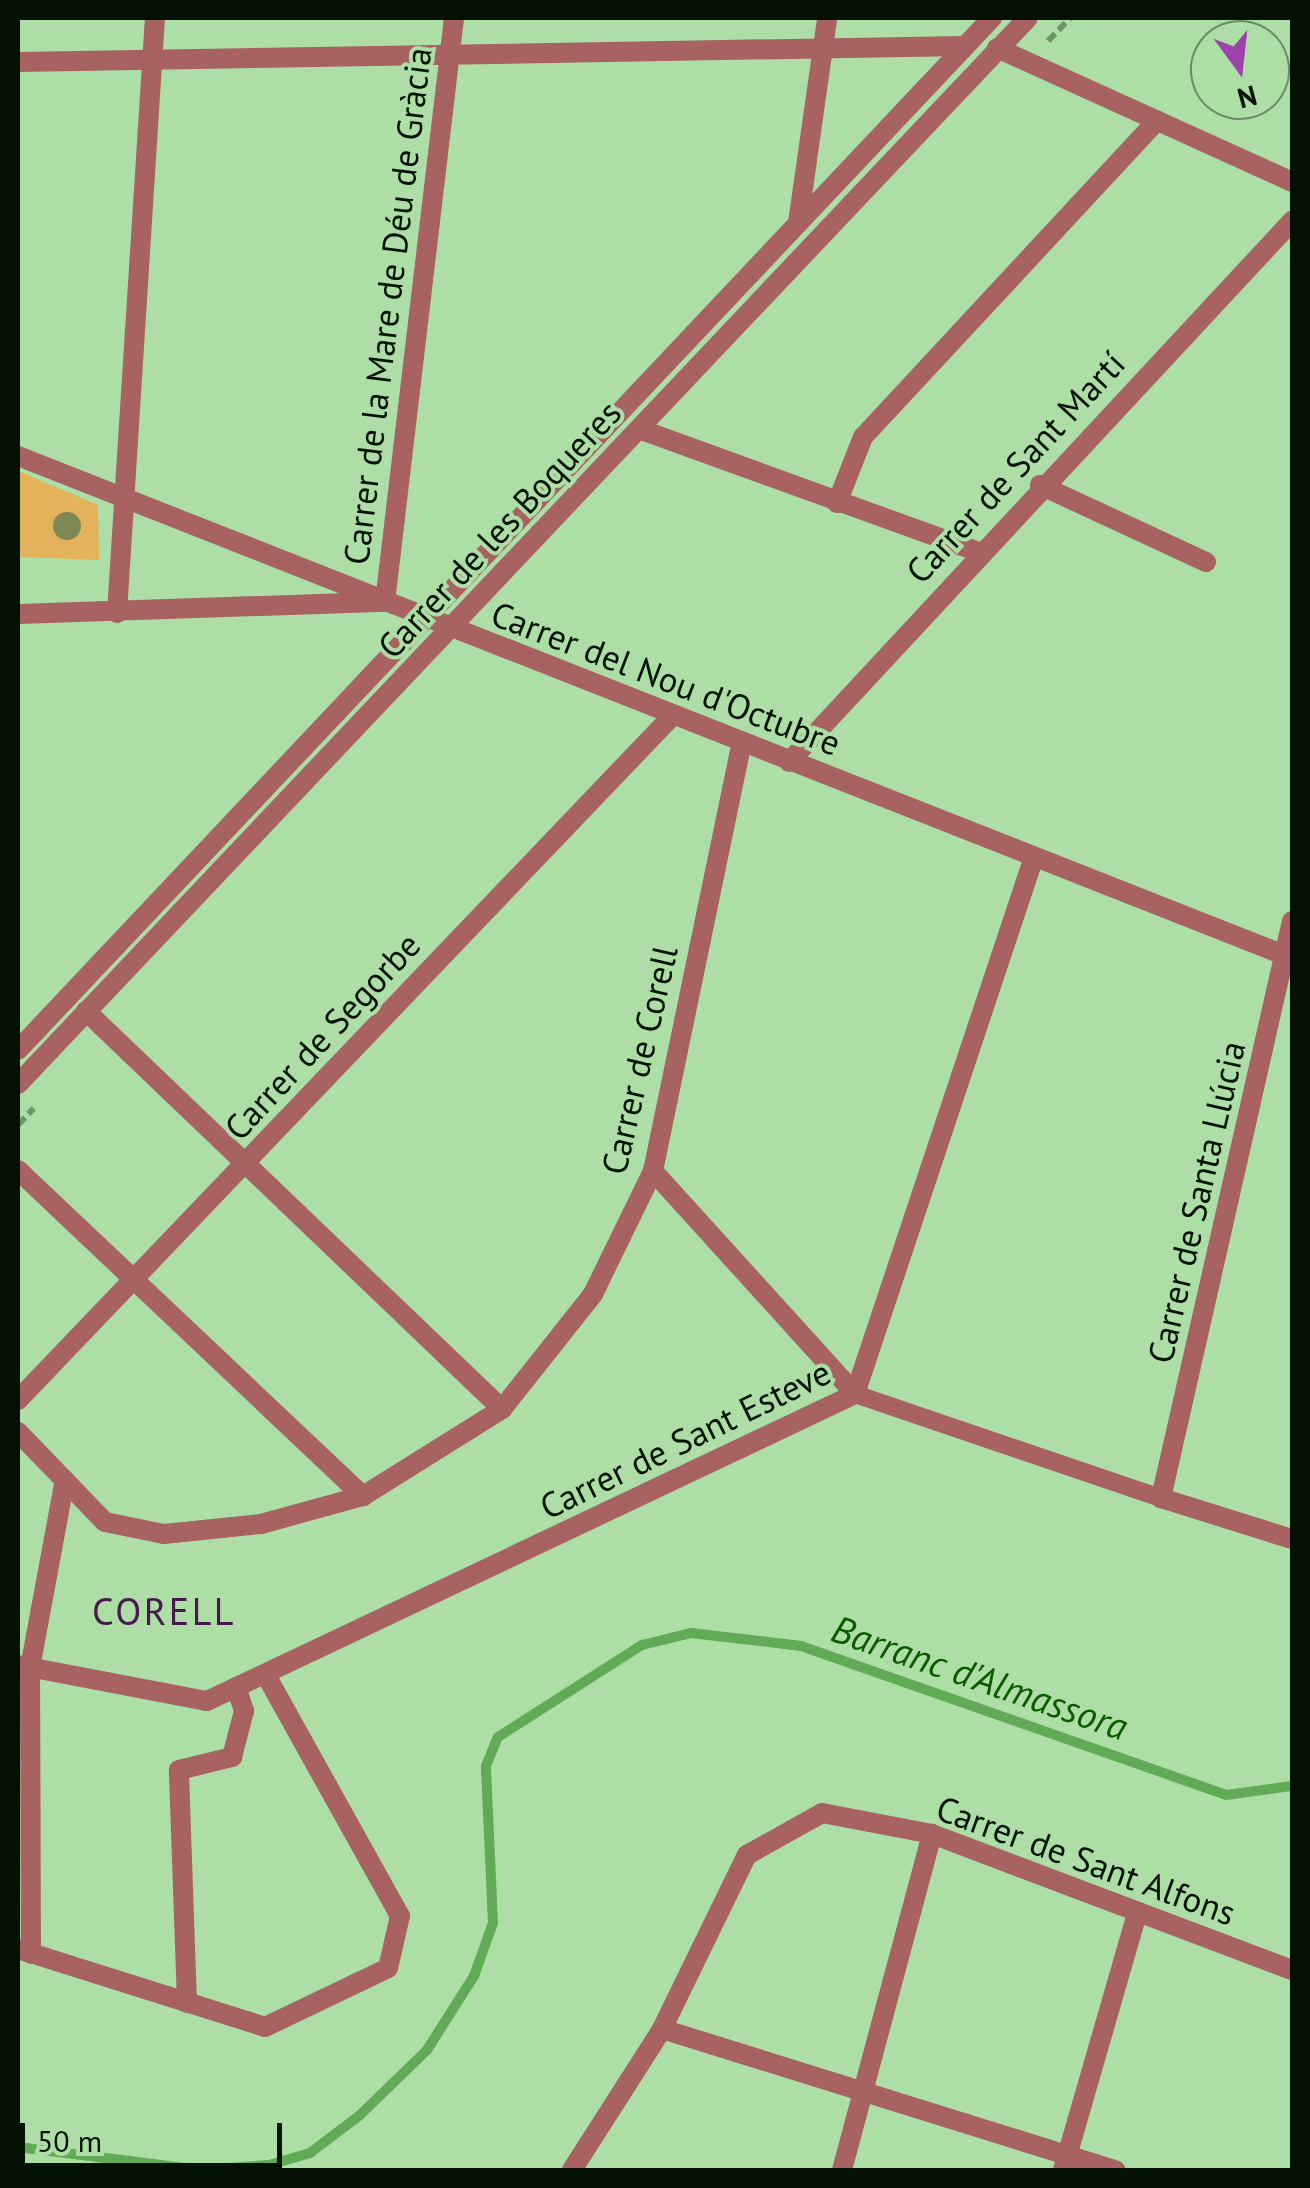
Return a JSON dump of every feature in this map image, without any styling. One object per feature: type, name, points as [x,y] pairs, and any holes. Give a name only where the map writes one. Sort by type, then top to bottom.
[{"type":"street","points":[[116,612],[119,496],[155,18]]},
{"type":"street","name":"Carrer de la Mare de Déu de Gràcia","points":[[385,602],[454,18]]},
{"type":"street","points":[[798,223],[828,18]]},
{"type":"street","name":"Carrer de les Boqueres","points":[[18,1050],[992,18]]},
{"type":"street","name":"Carrer de les Boqueres","points":[[18,1084],[1028,18]]},
{"type":"street","points":[[18,62],[964,46]]},
{"type":"street","points":[[997,48],[1292,182]]},
{"type":"street","points":[[837,504],[863,436],[1157,121]]},
{"type":"street","name":"Carrer de Sant Martí","points":[[789,762],[1040,484],[1292,221]]},
{"type":"street","points":[[638,428],[837,504],[978,552]]},
{"type":"street","name":"Carrer del Nou d'Octubre","points":[[18,456],[1289,956]]},
{"type":"street","points":[[1040,484],[1206,562]]},
{"type":"street","points":[[18,614],[385,602]]},
{"type":"street","name":"Carrer de Segorbe","points":[[18,1400],[672,716]]},
{"type":"street","name":"Carrer de Corell","points":[[18,1432],[105,1522],[164,1534],[261,1524],[363,1496],[502,1409],[592,1294],[653,1171],[742,744]]},
{"type":"street","name":"Carrer de Sant Esteve","points":[[24,1666],[208,1702],[268,1679],[855,1394],[1034,857]]},
{"type":"street","name":"Carrer de Santa Llúcia","points":[[1161,1498],[1289,956],[1292,921]]},
{"type":"street","points":[[86,1012],[502,1409]]},
{"type":"street","points":[[18,1170],[363,1496]]},
{"type":"street","points":[[653,1171],[855,1394]]},
{"type":"street","points":[[65,1480],[24,1666],[24,1952],[265,2027],[388,1968],[400,1916],[268,1679]]},
{"type":"street","points":[[1161,1498],[1292,1539]]},
{"type":"street","points":[[187,2003],[179,1770],[232,1757],[244,1711],[238,1690]]},
{"type":"street","name":"Carrer de Sant Alfons","points":[[572,2170],[662,2029],[747,1855],[822,1813],[932,1834],[1136,1917],[1292,1970]]},
{"type":"street","points":[[842,2170],[932,1834]]},
{"type":"street","points":[[1065,2163],[1136,1917]]},
{"type":"street","points":[[662,2029],[1065,2163],[1116,2170]]},
{"type":"lane","points":[[855,1394],[1161,1498]]},
{"type":"shaded area","points":[[18,471],[98,505],[99,560],[18,557]]},
{"type":"waterway","name":"Barranc d'Almassora","points":[[18,2147],[201,2170],[269,2165],[310,2153],[360,2115],[427,2050],[474,1976],[493,1923],[486,1766],[498,1737],[642,1645],[691,1633],[801,1646],[1226,1795],[1292,1786]]},
{"type":"district","name":"CORELL","points":[[164,1611]]}]
